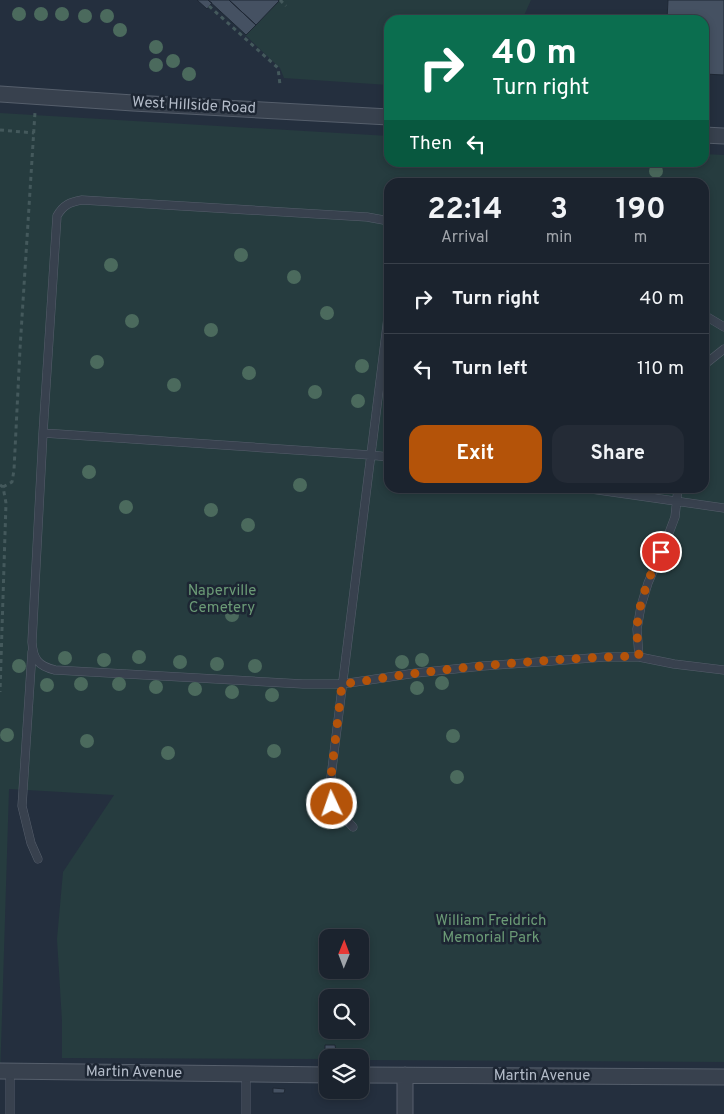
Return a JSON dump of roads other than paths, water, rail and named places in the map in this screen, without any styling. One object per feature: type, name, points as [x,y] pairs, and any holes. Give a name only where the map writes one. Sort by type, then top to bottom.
[{"type":"street","name":"West Hillside Road","points":[[0,94],[384,117]]},
{"type":"street","points":[[709,135],[724,136]]},
{"type":"street","name":"Martin Avenue","points":[[5,1071],[319,1075]]},
{"type":"street","name":"Martin Avenue","points":[[369,1075],[724,1077]]},
{"type":"street","points":[[405,1075],[406,1114]]},
{"type":"lane","points":[[38,859],[31,844],[22,806],[43,434],[57,216],[60,210],[66,204],[82,200],[367,217],[384,220]]},
{"type":"lane","points":[[709,318],[724,327]]},
{"type":"lane","points":[[353,827],[332,804],[330,785],[384,347]]},
{"type":"lane","points":[[709,361],[724,349]]},
{"type":"lane","points":[[43,434],[384,456]]},
{"type":"lane","points":[[617,493],[724,508]]},
{"type":"lane","points":[[639,656],[637,629],[641,606],[648,583],[675,517],[678,493]]},
{"type":"lane","points":[[32,642],[36,660],[55,670],[303,684],[342,684],[416,673],[483,666],[565,659],[639,656],[674,664],[724,670]]},
{"type":"lane","points":[[5,1071],[10,1114]]},
{"type":"lane","points":[[246,1074],[246,1114]]},
{"type":"park label","name":"Naperville Cemetery","points":[[222,600]]},
{"type":"park label","name":"William Freidrich Memorial Park","points":[[491,930]]}]
